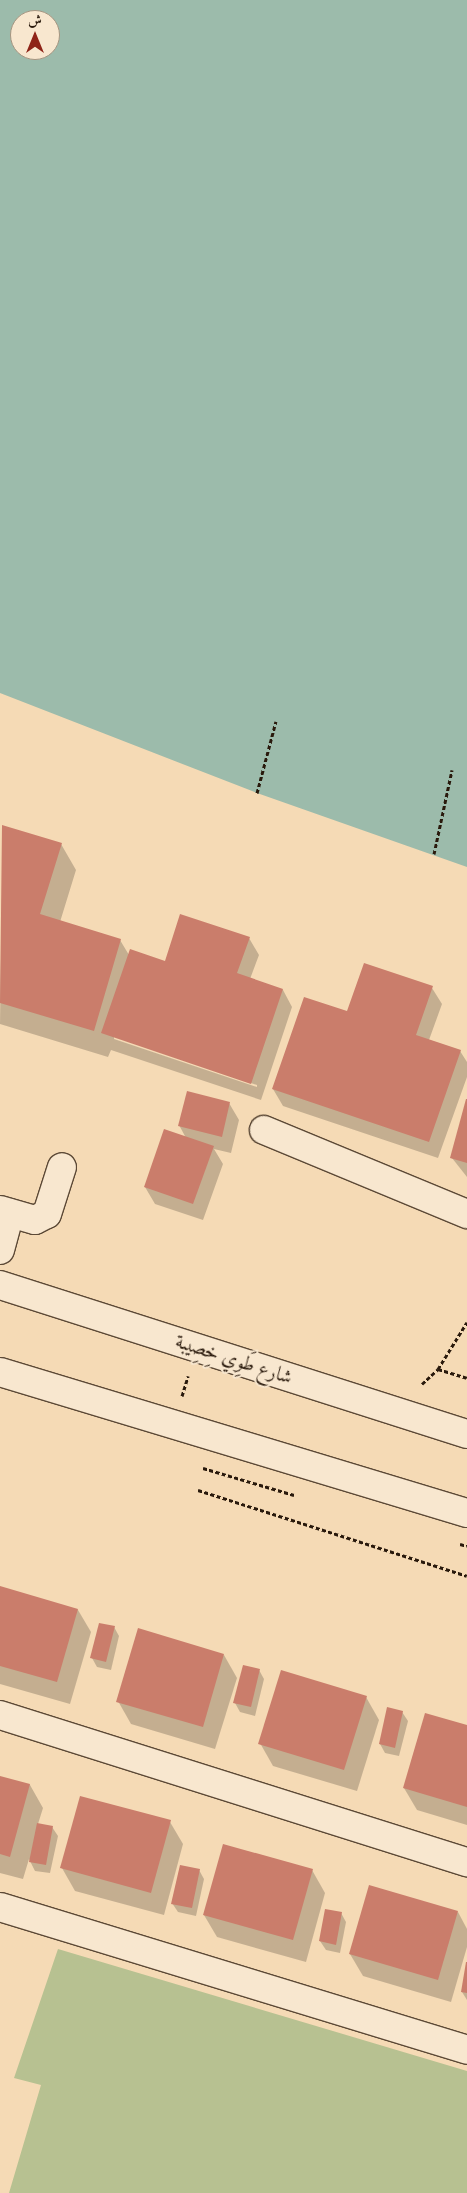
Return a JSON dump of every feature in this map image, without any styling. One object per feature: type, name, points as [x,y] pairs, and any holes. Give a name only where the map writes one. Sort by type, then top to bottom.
[{"type":"street","points":[[264,1130],[467,1214]]},
{"type":"street","points":[[0,1250],[5,1211],[35,1220],[47,1214],[62,1167]]},
{"type":"street","name":"شارع طَوِي خِصِيبة","points":[[0,1285],[197,1346],[467,1434]]},
{"type":"street","points":[[0,1372],[467,1513]]},
{"type":"street","points":[[0,1715],[467,1862]]},
{"type":"street","points":[[0,1907],[467,2050]]},
{"type":"path","points":[[257,793],[276,721]]},
{"type":"path","points":[[434,854],[452,770]]},
{"type":"path","points":[[422,1384],[438,1369],[467,1322]]},
{"type":"path","points":[[174,1425],[197,1346]]},
{"type":"path","points":[[438,1369],[467,1378]]},
{"type":"path","points":[[203,1468],[304,1498]]},
{"type":"path","points":[[198,1490],[467,1576]]},
{"type":"green space","points":[[58,1949],[467,2071],[467,2193],[9,2193],[41,2085],[14,2078]]},
{"type":"shaded area","points":[[0,0],[467,0],[467,867],[257,793],[0,693]]},
{"type":"building","points":[[2,825],[62,843],[40,914],[121,939],[94,1031],[0,1003]]},
{"type":"building","points":[[180,914],[250,937],[237,973],[283,989],[251,1084],[101,1033],[130,949],[165,961]]},
{"type":"building","points":[[364,963],[433,986],[416,1035],[461,1050],[429,1142],[272,1089],[304,997],[347,1011]]},
{"type":"building","points":[[187,1091],[230,1102],[222,1137],[178,1126]]},
{"type":"building","points":[[467,1099],[467,1163],[450,1158]]},
{"type":"building","points":[[164,1129],[214,1146],[193,1204],[144,1187]]},
{"type":"building","points":[[0,1586],[78,1609],[57,1682],[0,1666]]},
{"type":"building","points":[[99,1623],[115,1626],[106,1662],[90,1658]]},
{"type":"building","points":[[138,1628],[224,1654],[203,1727],[116,1702]]},
{"type":"building","points":[[243,1665],[260,1669],[251,1707],[233,1703]]},
{"type":"building","points":[[281,1670],[367,1696],[344,1770],[258,1744]]},
{"type":"building","points":[[387,1707],[403,1711],[395,1748],[379,1744]]},
{"type":"building","points":[[425,1713],[467,1725],[467,1807],[403,1788]]},
{"type":"building","points":[[0,1776],[30,1784],[10,1857],[0,1854]]},
{"type":"building","points":[[80,1796],[171,1820],[151,1893],[60,1868]]},
{"type":"building","points":[[37,1823],[53,1826],[46,1865],[29,1862]]},
{"type":"building","points":[[223,1844],[313,1869],[293,1940],[203,1915]]},
{"type":"building","points":[[180,1865],[200,1869],[192,1908],[171,1904]]},
{"type":"building","points":[[369,1885],[458,1911],[438,1980],[349,1954]]},
{"type":"building","points":[[325,1909],[342,1912],[336,1945],[319,1941]]},
{"type":"building","points":[[467,1962],[467,1993],[461,1992]]}]
